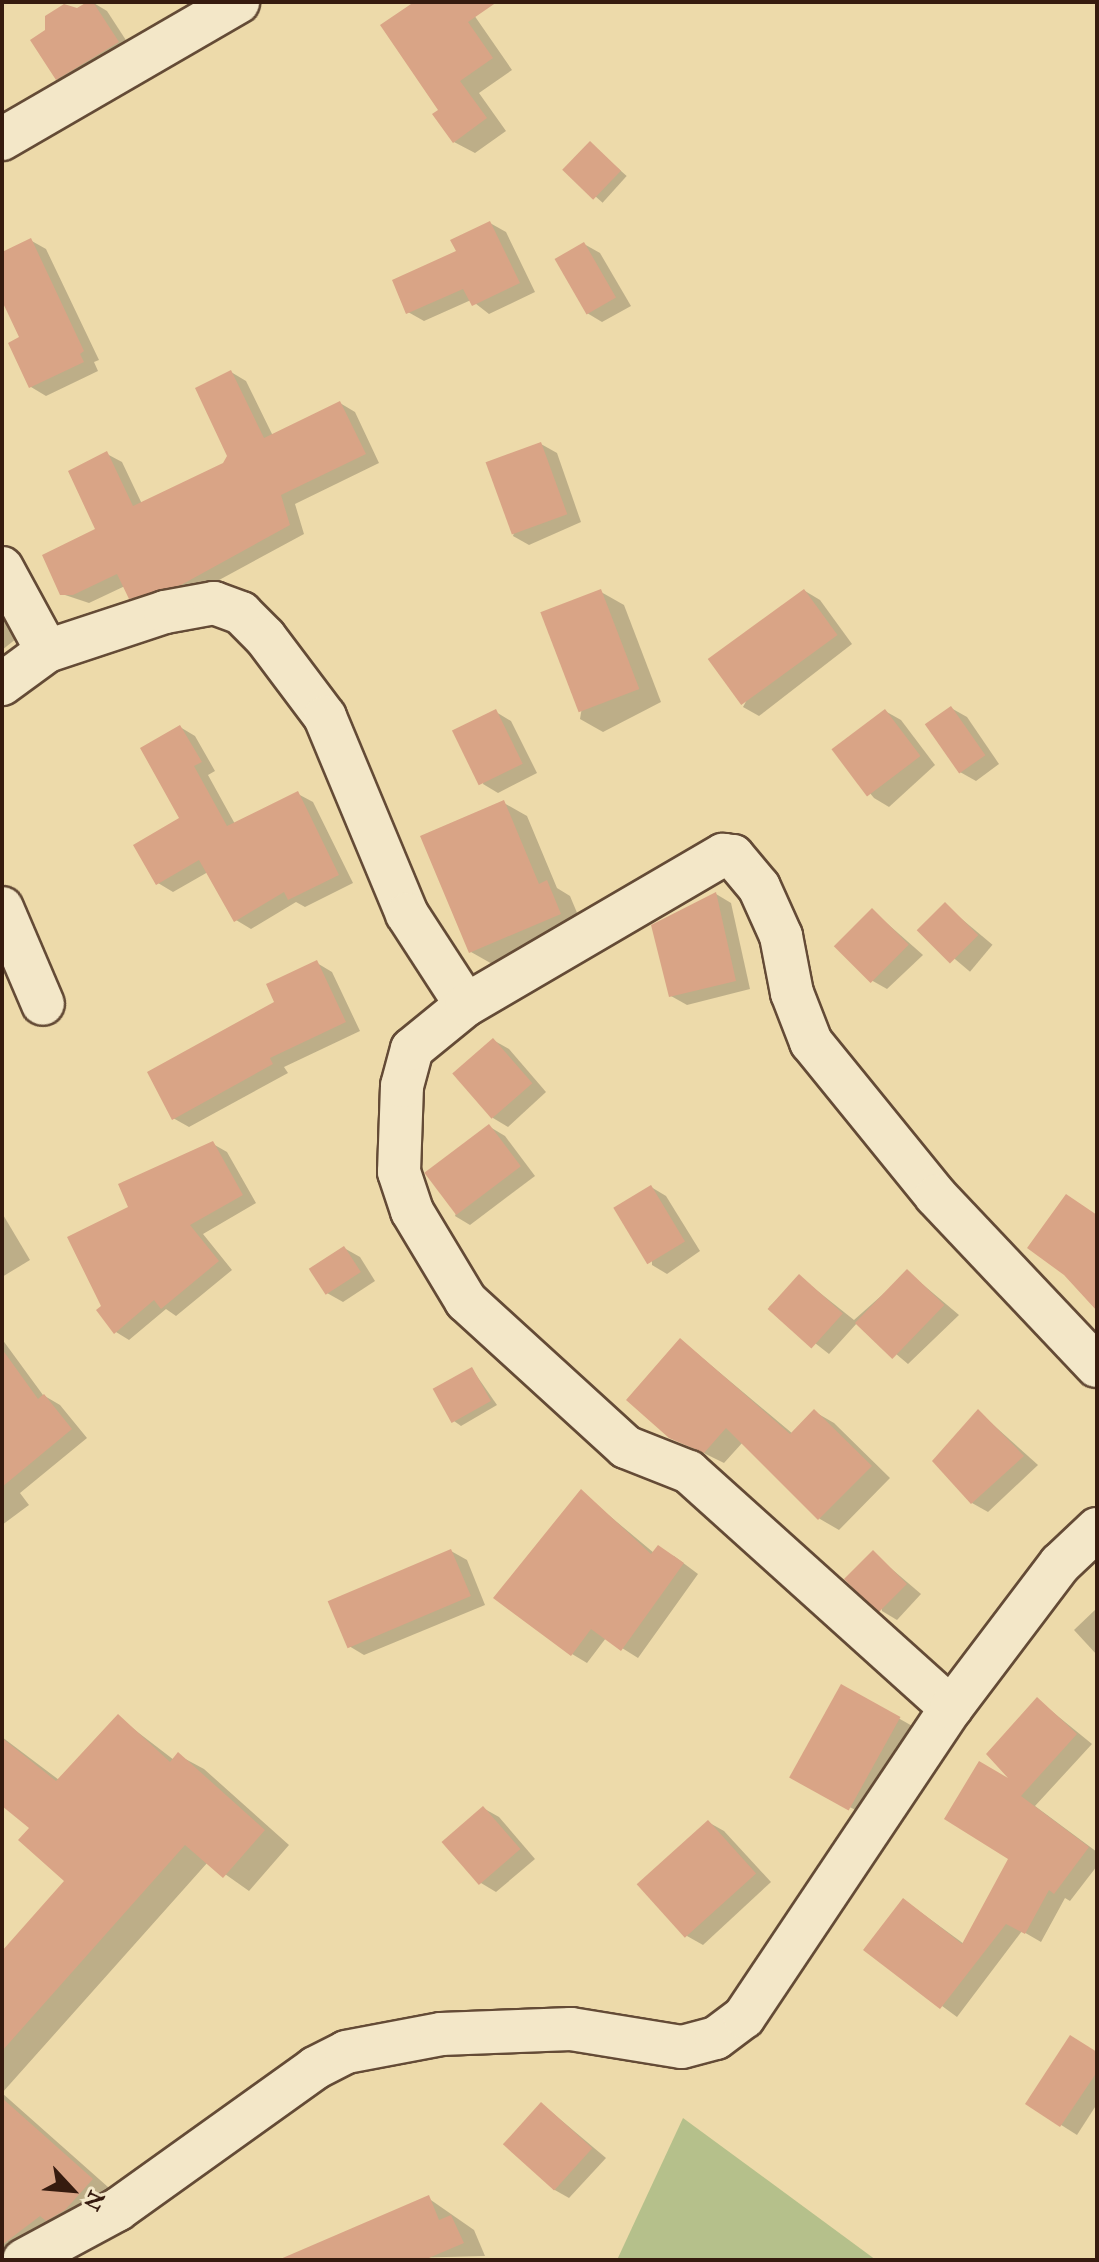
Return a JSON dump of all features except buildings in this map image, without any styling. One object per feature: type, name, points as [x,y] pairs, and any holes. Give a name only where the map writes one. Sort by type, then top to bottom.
[{"type":"street","points":[[2,139],[238,2]]},
{"type":"street","points":[[2,568],[47,651]]},
{"type":"street","points":[[2,684],[47,651],[165,612],[214,603],[241,613],[281,657],[325,717],[407,914],[466,1005]]},
{"type":"street","points":[[951,1708],[689,1472],[626,1447],[466,1301],[412,1211],[399,1172],[398,1129],[412,1049],[466,1005],[723,855],[733,856],[759,887],[781,936],[792,993],[811,1042],[936,1196],[1097,1366]]},
{"type":"street","points":[[2,908],[43,1004]]},
{"type":"street","points":[[24,2260],[117,2210],[315,2068],[346,2052],[441,2034],[571,2029],[682,2047],[716,2038],[744,2017],[951,1708],[1060,1564],[1097,1529]]},
{"type":"green space","points":[[683,2118],[876,2260],[617,2260]]}]
